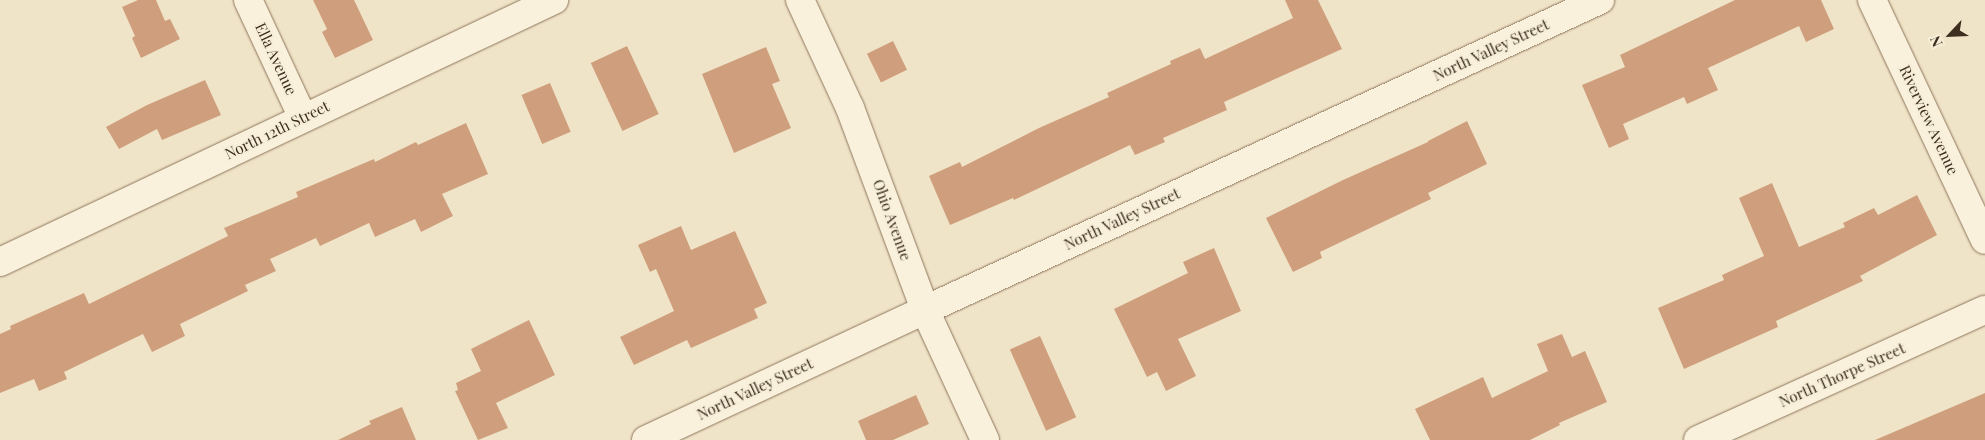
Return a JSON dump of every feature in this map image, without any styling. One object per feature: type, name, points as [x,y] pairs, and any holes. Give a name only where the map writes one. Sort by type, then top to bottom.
[{"type":"street","name":"Ella Avenue","points":[[248,0],[303,118]]},
{"type":"street","name":"North 12th Street","points":[[0,262],[554,0]]},
{"type":"street","name":"Ohio Avenue","points":[[800,0],[850,108],[925,310],[985,440]]},
{"type":"street","name":"North Valley Street","points":[[646,440],[1600,0]]},
{"type":"street","name":"Riverview Avenue","points":[[1872,0],[1985,240]]},
{"type":"street","name":"North Thorpe Street","points":[[1698,440],[1985,310]]},
{"type":"building","points":[[138,0],[156,0],[165,21],[170,19],[180,39],[141,58],[132,38],[135,36],[122,7]]},
{"type":"building","points":[[313,0],[354,0],[373,40],[335,58],[322,32],[327,29]]},
{"type":"building","points":[[1285,0],[1318,0],[1342,49],[1224,102],[1227,110],[1163,138],[1165,142],[1135,155],[1130,145],[1014,200],[1013,198],[950,225],[929,176],[960,162],[962,167],[1039,128],[1109,97],[1107,93],[1171,64],[1170,61],[1200,48],[1205,59],[1293,18]]},
{"type":"building","points":[[1735,0],[1821,0],[1834,29],[1806,42],[1799,26],[1708,68],[1718,90],[1687,104],[1684,97],[1623,124],[1629,139],[1609,148],[1582,85],[1625,67],[1620,55]]},
{"type":"building","points":[[893,41],[907,70],[881,82],[867,54]]},
{"type":"building","points":[[627,46],[659,114],[622,131],[591,63]]},
{"type":"building","points":[[766,47],[780,81],[772,84],[791,128],[734,153],[702,74]]},
{"type":"building","points":[[205,80],[221,115],[162,140],[157,129],[119,149],[106,127],[147,105]]},
{"type":"building","points":[[550,83],[571,132],[542,144],[521,95]]},
{"type":"building","points":[[1467,121],[1487,164],[1428,193],[1431,199],[1320,252],[1322,258],[1293,272],[1266,218],[1343,180],[1428,142]]},
{"type":"building","points":[[466,123],[488,174],[442,194],[453,216],[421,232],[415,219],[375,237],[369,223],[320,246],[316,238],[270,259],[276,271],[245,285],[248,291],[180,324],[185,336],[152,352],[143,334],[64,372],[67,379],[39,391],[34,379],[0,393],[0,334],[11,329],[10,326],[84,293],[89,304],[228,236],[224,228],[298,197],[296,192],[374,159],[375,162],[416,142],[418,145]]},
{"type":"building","points":[[1772,183],[1799,247],[1845,227],[1843,223],[1874,208],[1878,215],[1917,195],[1937,235],[1860,276],[1863,281],[1776,321],[1778,327],[1684,369],[1658,308],[1724,280],[1722,275],[1764,256],[1739,198]]},
{"type":"building","points":[[681,226],[691,250],[735,231],[767,303],[754,309],[758,318],[691,348],[687,340],[634,365],[620,337],[674,311],[656,269],[650,272],[638,245]]},
{"type":"building","points":[[1214,248],[1241,311],[1178,339],[1196,376],[1166,391],[1157,372],[1147,377],[1114,309],[1188,273],[1183,262]]},
{"type":"building","points":[[529,320],[555,375],[496,403],[508,428],[478,440],[455,391],[458,390],[456,383],[481,371],[471,349]]},
{"type":"building","points":[[1562,334],[1572,357],[1585,351],[1607,402],[1559,423],[1560,425],[1530,440],[1430,440],[1415,409],[1483,377],[1492,398],[1548,371],[1537,344]]},
{"type":"building","points":[[1040,336],[1076,417],[1046,431],[1010,349]]},
{"type":"building","points":[[1985,393],[1985,440],[1875,440]]},
{"type":"building","points":[[916,395],[929,424],[893,440],[866,440],[858,421]]},
{"type":"building","points":[[402,407],[416,440],[338,440],[371,424],[369,421]]}]
